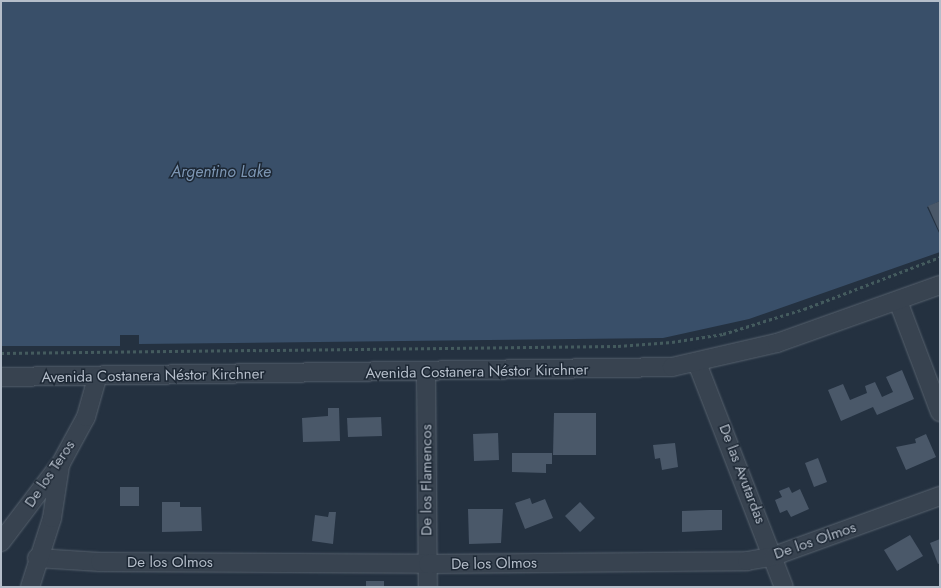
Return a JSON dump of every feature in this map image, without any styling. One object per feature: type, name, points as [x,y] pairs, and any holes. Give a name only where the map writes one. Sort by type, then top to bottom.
[{"type":"street","name":"Avenida Costanera Néstor Kirchner","points":[[1,377],[97,378],[648,369],[696,363],[777,343],[940,285]]},
{"type":"street","points":[[898,301],[940,412]]},
{"type":"street","name":"De las Avutardas","points":[[696,363],[774,556],[784,587]]},
{"type":"street","name":"De los Flamencos","points":[[426,373],[428,587]]},
{"type":"street","name":"De los Teros","points":[[1,542],[61,464],[86,417],[97,378]]},
{"type":"street","points":[[30,587],[37,558],[52,518],[61,464]]},
{"type":"street","name":"De los Olmos","points":[[37,558],[100,562],[428,564],[747,561],[774,556],[940,496]]},
{"type":"path","points":[[1,353],[602,346],[672,342],[723,334],[804,309],[940,257]]},
{"type":"water","name":"Argentino Lake","points":[[1,1],[940,1],[940,201],[927,207],[940,235],[940,252],[749,319],[663,338],[139,344],[139,335],[120,335],[120,346],[1,346]]},
{"type":"building","points":[[940,201],[940,233],[928,206]]},
{"type":"building","points":[[902,370],[914,399],[877,415],[873,407],[841,421],[828,390],[843,384],[850,400],[867,393],[865,386],[875,382],[882,397],[893,392],[886,377]]},
{"type":"building","points":[[328,408],[339,408],[340,441],[303,442],[302,418],[328,416]]},
{"type":"building","points":[[554,413],[596,413],[596,455],[553,455]]},
{"type":"building","points":[[381,417],[382,436],[348,437],[347,418]]},
{"type":"building","points":[[498,433],[499,460],[474,461],[473,434]]},
{"type":"building","points":[[926,434],[936,457],[906,470],[896,447],[916,443],[915,439]]},
{"type":"building","points":[[675,443],[678,467],[662,470],[660,458],[655,459],[653,445]]},
{"type":"building","points":[[512,453],[552,453],[552,464],[546,464],[546,473],[512,472]]},
{"type":"building","points":[[818,458],[827,482],[814,487],[805,463]]},
{"type":"building","points":[[120,487],[139,487],[139,506],[120,506]]},
{"type":"building","points":[[789,487],[792,493],[800,489],[809,509],[791,517],[787,510],[780,513],[775,500],[782,497],[779,491]]},
{"type":"building","points":[[530,498],[532,504],[545,499],[553,518],[525,529],[515,503]]},
{"type":"building","points":[[162,502],[180,502],[180,507],[201,507],[202,531],[162,532]]},
{"type":"building","points":[[580,502],[595,518],[580,532],[565,516]]},
{"type":"building","points":[[468,509],[503,509],[501,543],[469,544]]},
{"type":"building","points":[[722,510],[722,530],[682,532],[682,511]]},
{"type":"building","points":[[329,512],[336,512],[333,544],[312,541],[315,515],[328,517]]},
{"type":"building","points":[[910,535],[923,556],[897,571],[884,550]]},
{"type":"building","points":[[940,539],[940,563],[938,564],[930,543]]},
{"type":"building","points":[[366,581],[384,581],[384,587],[366,587]]}]
